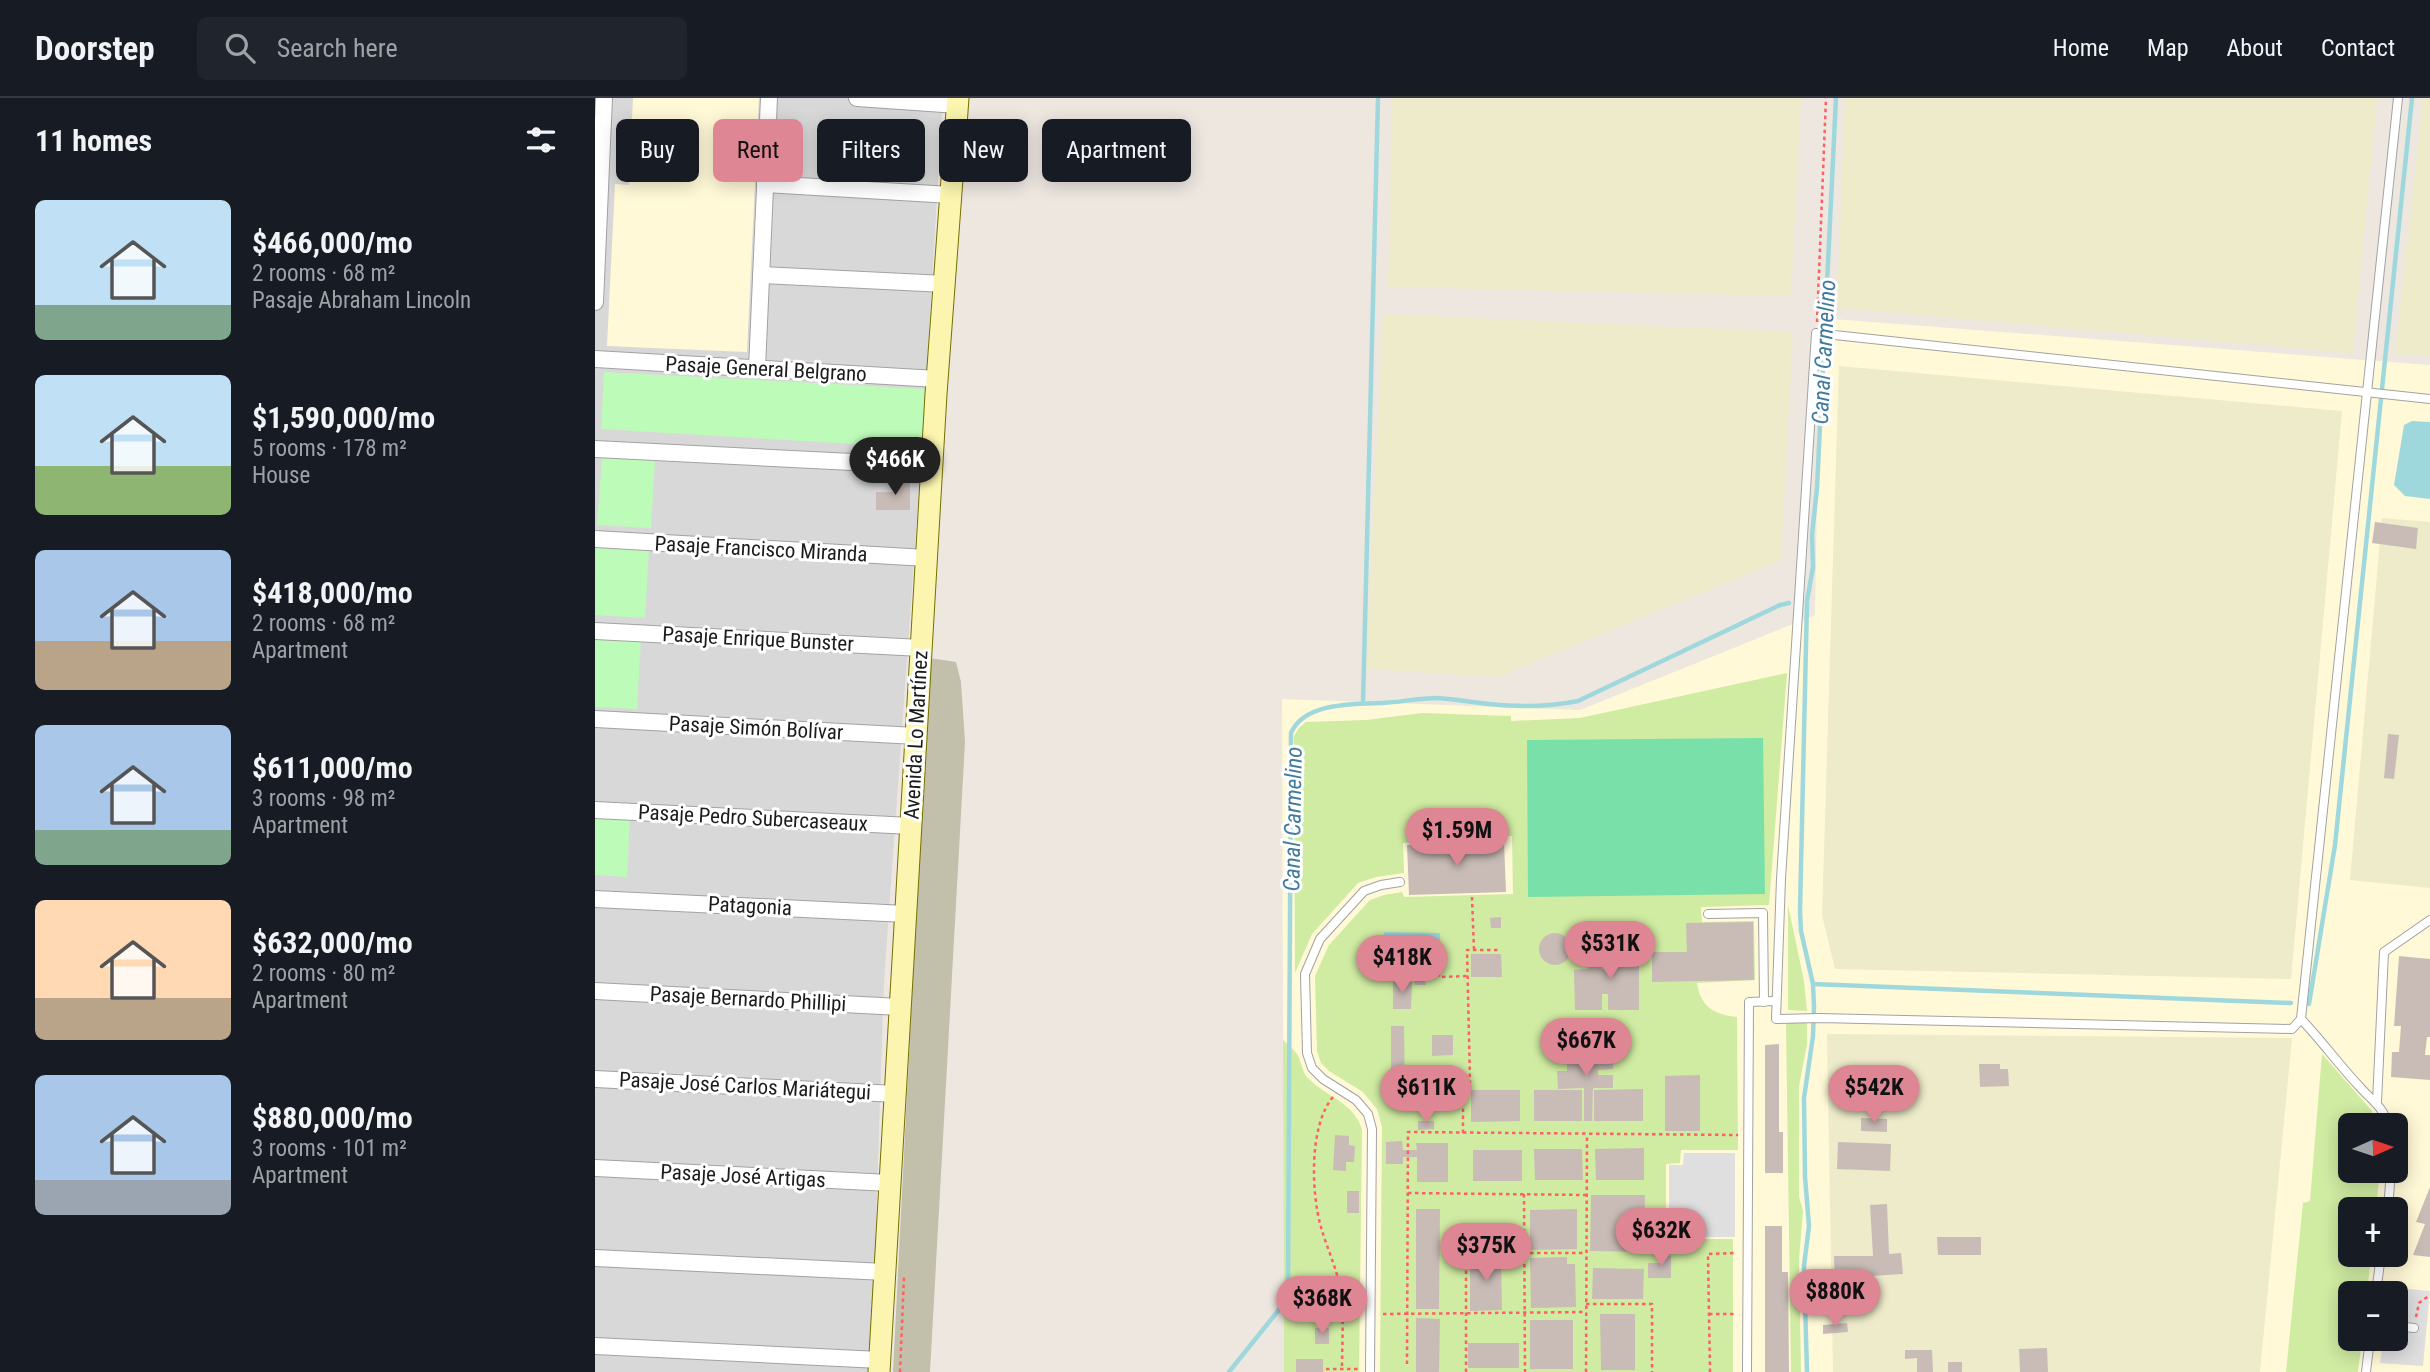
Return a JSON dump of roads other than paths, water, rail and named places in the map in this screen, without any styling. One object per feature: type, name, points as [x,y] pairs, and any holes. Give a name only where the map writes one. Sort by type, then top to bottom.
[{"type":"main road","name":"Avenida Lo Martínez","points":[[880,1366],[937,379],[958,102]]},
{"type":"street","points":[[595,302],[598,175],[604,98]]},
{"type":"street","points":[[757,368],[769,98]]},
{"type":"street","points":[[857,98],[958,102]]},
{"type":"street","points":[[765,184],[951,195]]},
{"type":"street","points":[[761,275],[945,284]]},
{"type":"street","name":"Pasaje General Belgrano","points":[[595,359],[937,379]]},
{"type":"street","points":[[595,449],[932,467]]},
{"type":"street","name":"Pasaje Francisco Miranda","points":[[595,539],[927,558]]},
{"type":"street","name":"Pasaje Enrique Bunster","points":[[595,631],[921,648]]},
{"type":"street","name":"Pasaje Simón Bolívar","points":[[595,719],[916,736]]},
{"type":"street","name":"Pasaje Pedro Subercaseaux","points":[[595,810],[911,826]]},
{"type":"street","name":"Patagonia","points":[[595,899],[906,914]]},
{"type":"street","name":"Pasaje Bernardo Phillipi","points":[[595,991],[900,1007]]},
{"type":"street","name":"Pasaje José Carlos Mariátegui","points":[[595,1079],[896,1094]]},
{"type":"street","name":"Pasaje José Artigas","points":[[595,1168],[890,1184]]},
{"type":"street","points":[[595,1258],[885,1272]]},
{"type":"street","points":[[595,1346],[880,1366]]},
{"type":"lane","points":[[2398,98],[2372,393],[2301,1019],[2291,1029],[1776,1019],[1817,333],[2372,393],[2389,395],[2430,399]]},
{"type":"lane","points":[[1370,1371],[1372,1129],[1368,1114],[1356,1100],[1323,1079],[1312,1068],[1307,1052],[1305,974],[1320,939],[1364,891],[1401,882]]},
{"type":"lane","points":[[1708,914],[1763,913],[1764,1002]]},
{"type":"lane","points":[[2377,1102],[2384,952],[2430,920]]},
{"type":"lane","points":[[1747,1372],[1749,1002],[1775,1002]]},
{"type":"lane","points":[[2301,1019],[2384,1113]]},
{"type":"lane","points":[[2408,1327],[2414,1328]]},
{"type":"lane","points":[[2366,1372],[2369,1351]]},
{"type":"water","points":[[2412,421],[2430,422],[2430,499],[2405,496],[2394,485],[2404,425]]},
{"type":"water","points":[[1384,932],[1440,933],[1440,958],[1384,957]]},
{"type":"waterway","points":[[1363,703],[1378,98]]},
{"type":"waterway","points":[[1807,1372],[1804,1266],[1809,1226],[1804,1098],[1813,1036],[1814,1007],[1813,984],[1801,931],[1800,911],[1807,601],[1813,567],[1812,535],[1817,488],[1836,98]]},
{"type":"waterway","points":[[2309,1004],[2335,845],[2412,98]]},
{"type":"waterway","name":"Canal Carmelino","points":[[1229,1372],[1286,1301],[1288,1289],[1291,733],[1298,723],[1318,710],[1359,704],[1443,698],[1517,706],[1578,701],[1789,603]]},
{"type":"waterway","points":[[1813,984],[2291,1003]]}]
